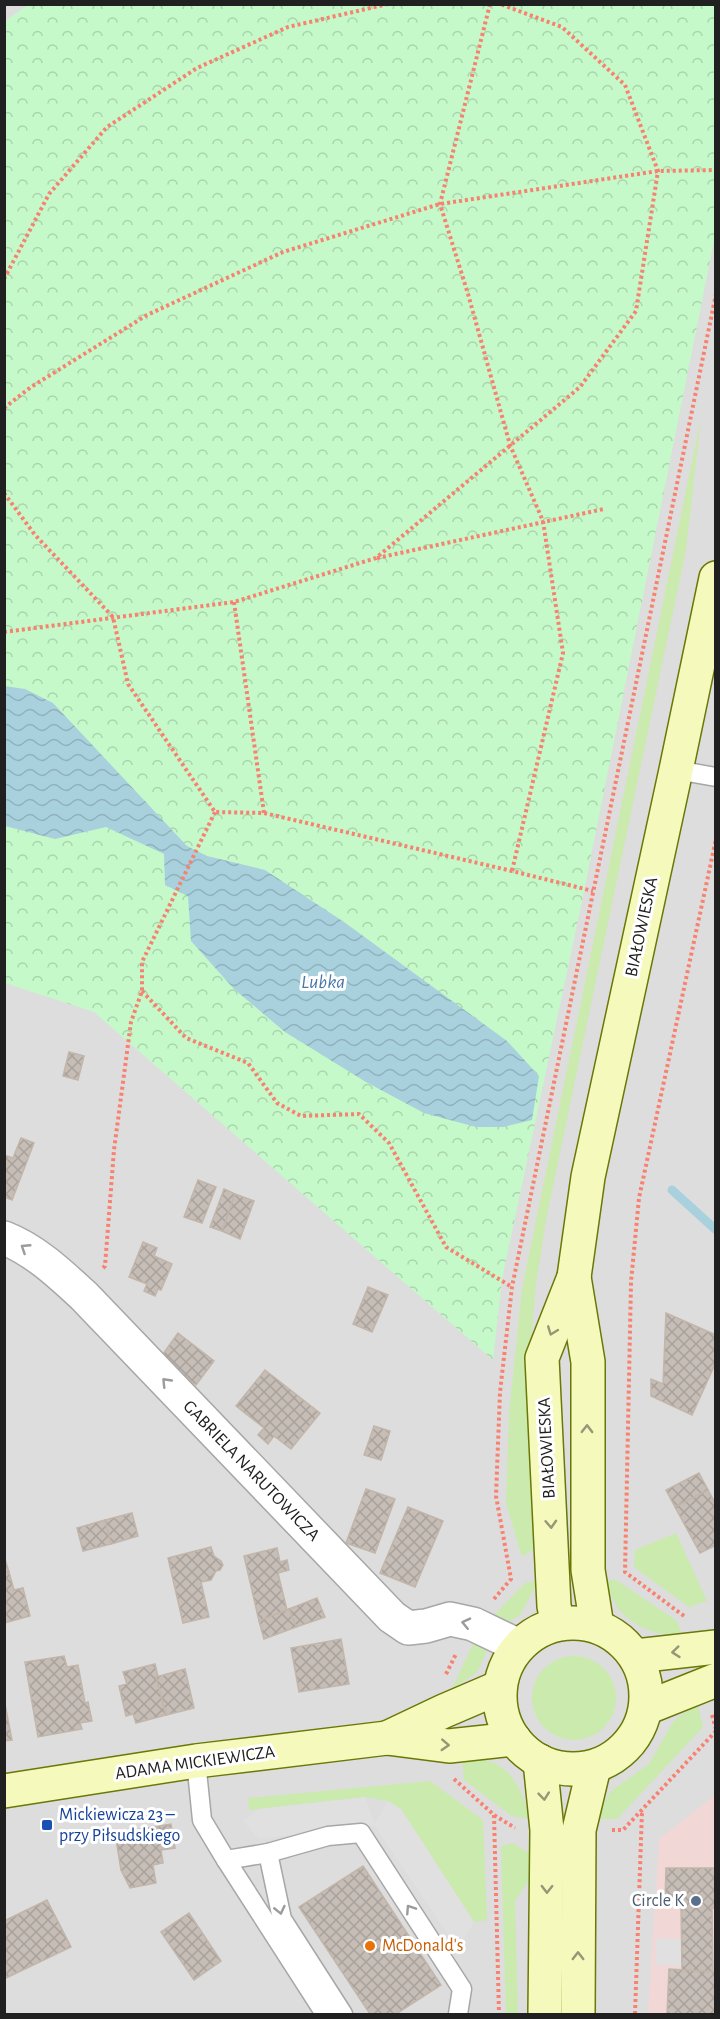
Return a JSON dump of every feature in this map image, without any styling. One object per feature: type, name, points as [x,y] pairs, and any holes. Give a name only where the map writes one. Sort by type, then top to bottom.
[{"type":"main road","name":"BIAŁOWIESKA","points":[[558,1624],[554,1606],[542,1358],[574,1277],[588,1177],[716,578]]},
{"type":"main road","name":"BIAŁOWIESKA","points":[[574,1277],[588,1362],[588,1570],[597,1626]]},
{"type":"main road","points":[[584,1623],[597,1626],[612,1633],[636,1656],[647,1690],[646,1708],[633,1738],[622,1751],[609,1760],[594,1767],[575,1769],[557,1767],[525,1752],[514,1739],[502,1714],[500,1687],[507,1665],[519,1646],[530,1636],[558,1624],[584,1623]]},
{"type":"main road","points":[[636,1656],[716,1647]]},
{"type":"main road","points":[[646,1708],[716,1680]]},
{"type":"main road","name":"ADAMA MICKIEWICZA","points":[[387,1738],[500,1687]]},
{"type":"main road","name":"ADAMA MICKIEWICZA","points":[[4,1791],[196,1761],[387,1738],[449,1746],[514,1739]]},
{"type":"main road","points":[[540,1761],[547,1830],[545,2014]]},
{"type":"main road","points":[[578,2014],[579,1830],[594,1767]]},
{"type":"street","name":"GABRIELA NARUTOWICZA","points":[[4,1238],[16,1242],[48,1263],[84,1296],[392,1617],[408,1629],[450,1620],[473,1624],[519,1646]]},
{"type":"lane","points":[[676,770],[716,777]]},
{"type":"lane","points":[[196,1761],[202,1820],[325,2014]]},
{"type":"lane","points":[[226,1860],[268,1853],[328,1836],[361,1833],[462,1989],[458,2014]]},
{"type":"lane","points":[[268,1853],[282,1919],[343,2014]]},
{"type":"path","points":[[4,279],[49,194],[107,127],[197,68],[288,27],[388,4]]},
{"type":"path","points":[[490,4],[440,204],[510,445],[543,521],[563,652],[513,871]]},
{"type":"path","points":[[376,558],[580,387],[636,311],[658,171],[625,85],[562,27],[500,4]]},
{"type":"path","points":[[4,408],[31,387],[157,310],[283,252],[440,204],[658,171],[716,170]]},
{"type":"path","points":[[442,1680],[473,1624],[511,1579],[496,1496],[500,1392],[512,1287],[716,294]]},
{"type":"path","points":[[4,493],[35,535],[113,617],[128,684],[215,812]]},
{"type":"path","points":[[4,632],[234,602],[376,558],[604,509]]},
{"type":"path","points":[[234,602],[264,813]]},
{"type":"path","points":[[215,812],[264,813],[593,891]]},
{"type":"path","points":[[84,1296],[105,1266],[114,1150],[131,1022],[142,991],[142,962],[215,812]]},
{"type":"path","points":[[688,1619],[624,1572],[631,1282],[639,1198],[716,839]]},
{"type":"path","points":[[142,991],[186,1038],[248,1063],[277,1103],[301,1116],[359,1114],[389,1143],[446,1247],[512,1287]]},
{"type":"path","points":[[601,1830],[623,1830],[716,1731]]},
{"type":"path","points":[[453,1770],[454,1780],[494,1815],[498,2014]]},
{"type":"path","points":[[635,2014],[642,1811]]},
{"type":"shaded area","points":[[5,5],[715,5],[715,2014],[5,2014]]},
{"type":"shaded area","points":[[715,1795],[715,2014],[648,2014],[659,1839]]},
{"type":"shaded area","points":[[365,1797],[374,1824],[388,1801],[401,1809],[474,1922],[457,1948],[374,1825],[259,1839],[243,1821],[259,1809]]},
{"type":"shaded area","points":[[656,1938],[715,1940],[715,1967],[656,1965]]},
{"type":"green space","points":[[29,4],[715,5],[715,236],[582,901],[502,1279],[493,1360],[94,1012],[5,983],[4,22]]},
{"type":"green space","points":[[701,418],[686,550],[547,1215],[536,1283],[529,1366],[538,1546],[522,1557],[506,1503],[509,1413],[522,1289]]},
{"type":"green space","points":[[676,1533],[707,1601],[689,1607],[634,1567],[635,1550]]},
{"type":"green space","points":[[604,1580],[616,1580],[677,1621],[681,1632],[664,1634],[636,1624],[621,1612]]},
{"type":"green space","points":[[538,1581],[521,1614],[508,1623],[493,1616],[525,1583]]},
{"type":"green space","points":[[474,1642],[488,1649],[477,1672],[452,1689]]},
{"type":"green space","points":[[574,1656],[597,1663],[609,1675],[616,1698],[609,1721],[597,1733],[574,1740],[551,1733],[539,1721],[532,1698],[539,1675],[551,1663]]},
{"type":"green space","points":[[697,1702],[703,1727],[617,1819],[595,1819],[611,1791],[649,1764],[673,1722]]},
{"type":"green space","points":[[462,1758],[486,1760],[504,1769],[521,1791],[529,1819],[512,1816],[464,1780]]},
{"type":"green space","points":[[430,1781],[483,1820],[487,1920],[474,1922],[401,1809],[388,1801],[365,1797],[249,1810],[248,1798]]},
{"type":"green space","points":[[513,1843],[530,1854],[530,1878],[515,1901],[518,2014],[506,2014],[501,1846]]},
{"type":"water","name":"Lubka","points":[[4,686],[25,689],[53,703],[187,846],[207,856],[265,870],[344,922],[507,1041],[539,1076],[532,1120],[503,1127],[476,1127],[424,1113],[366,1082],[285,1032],[234,989],[191,941],[188,896],[165,885],[164,854],[106,827],[55,839],[5,826]]},
{"type":"building","points":[[69,1052],[84,1056],[78,1080],[63,1076]]},
{"type":"building","points":[[21,1138],[34,1143],[12,1200],[4,1197],[4,1155],[13,1158]]},
{"type":"building","points":[[198,1180],[216,1187],[202,1223],[184,1217]]},
{"type":"building","points":[[224,1189],[235,1194],[222,1231],[210,1227]]},
{"type":"building","points":[[235,1194],[254,1201],[240,1239],[222,1231]]},
{"type":"building","points":[[143,1242],[157,1248],[154,1256],[172,1264],[161,1290],[158,1289],[155,1296],[144,1291],[147,1284],[129,1277]]},
{"type":"building","points":[[368,1287],[388,1295],[372,1332],[353,1324]]},
{"type":"building","points":[[666,1313],[716,1335],[716,1362],[692,1415],[651,1396],[651,1379],[663,1384]]},
{"type":"building","points":[[178,1333],[214,1361],[196,1385],[160,1358]]},
{"type":"building","points":[[265,1370],[320,1413],[291,1449],[274,1436],[268,1444],[258,1435],[264,1428],[236,1406]]},
{"type":"building","points":[[374,1426],[390,1431],[381,1460],[364,1455]]},
{"type":"building","points":[[699,1473],[708,1490],[675,1507],[666,1490]]},
{"type":"building","points":[[366,1489],[395,1499],[375,1553],[346,1543]]},
{"type":"building","points":[[708,1490],[716,1505],[716,1545],[700,1553],[675,1507]]},
{"type":"building","points":[[408,1507],[443,1521],[415,1587],[380,1573]]},
{"type":"building","points":[[132,1513],[138,1536],[111,1544],[105,1520]]},
{"type":"building","points":[[105,1520],[111,1544],[83,1551],[77,1528]]},
{"type":"building","points":[[211,1547],[214,1556],[223,1565],[211,1580],[201,1582],[209,1617],[183,1623],[168,1558]]},
{"type":"building","points":[[277,1548],[280,1562],[287,1560],[289,1570],[278,1573],[287,1610],[259,1621],[244,1556]]},
{"type":"building","points":[[4,1556],[9,1572],[4,1573]]},
{"type":"building","points":[[9,1572],[14,1590],[23,1588],[30,1616],[4,1623],[4,1573]]},
{"type":"building","points":[[317,1598],[325,1617],[296,1627],[289,1609]]},
{"type":"building","points":[[289,1609],[296,1627],[264,1639],[259,1621]]},
{"type":"building","points":[[341,1639],[349,1684],[299,1692],[291,1648]]},
{"type":"building","points":[[64,1656],[67,1667],[78,1665],[85,1703],[88,1702],[92,1721],[80,1723],[82,1729],[38,1737],[25,1662]]},
{"type":"building","points":[[155,1664],[166,1715],[136,1723],[133,1714],[126,1716],[119,1686],[127,1684],[123,1672]]},
{"type":"building","points":[[185,1669],[194,1708],[166,1715],[156,1677]]},
{"type":"building","points":[[4,1699],[12,1740],[4,1741]]},
{"type":"building","points":[[171,1824],[175,1848],[161,1850],[163,1863],[153,1865],[156,1883],[130,1888],[121,1870],[115,1833]]},
{"type":"building","name":"McDonald's","points":[[363,1866],[441,1985],[396,2014],[370,2014],[299,1907]]},
{"type":"building","points":[[666,1868],[716,1868],[716,1908],[712,1908],[713,1972],[682,1970],[681,1904],[665,1904]]},
{"type":"building","points":[[47,1900],[71,1947],[4,1979],[4,1921]]},
{"type":"building","points":[[189,1913],[221,1961],[194,1980],[161,1932]]},
{"type":"building","points":[[669,1969],[716,1972],[716,2014],[667,2014]]},
{"type":"waterway","name":"Lubka","points":[[672,1190],[716,1230]]},
{"type":"place","name":"Mickiewicza 23 – przy Piłsudskiego","points":[[47,1825]]},
{"type":"place","name":"Circle K","points":[[696,1901]]},
{"type":"place","name":"McDonald's","points":[[370,1946]]}]
